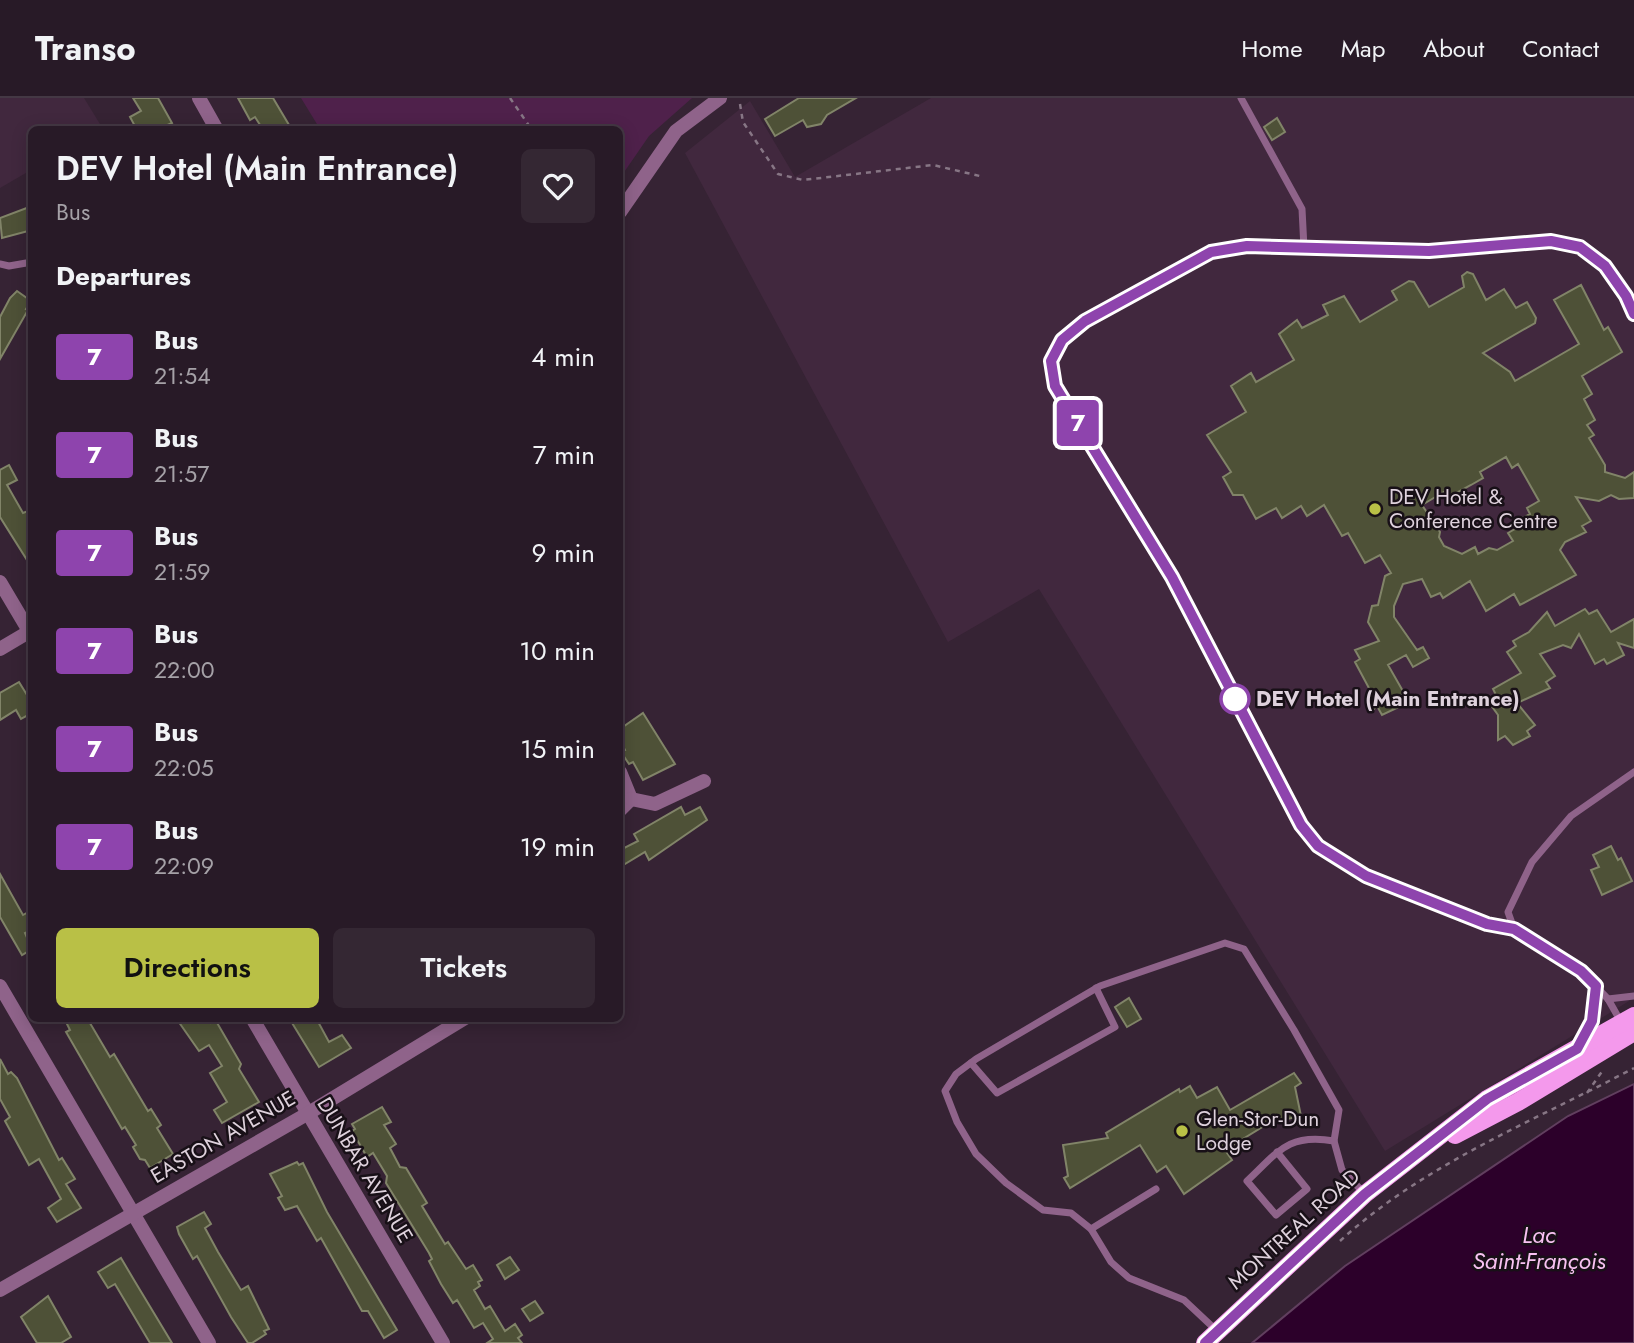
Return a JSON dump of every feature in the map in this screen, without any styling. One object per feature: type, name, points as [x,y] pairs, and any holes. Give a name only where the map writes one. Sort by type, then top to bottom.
[{"type":"main road","name":"MONTREAL ROAD","points":[[1211,1337],[1365,1194],[1487,1099],[1577,1049],[1630,1027]]},
{"type":"main road","name":"MONTREAL ROAD","points":[[1418,1154],[1518,1101],[1630,1027]]},
{"type":"street","points":[[199,98],[216,126]]},
{"type":"street","points":[[623,208],[676,131],[720,98]]},
{"type":"street","points":[[0,582],[28,627]]},
{"type":"street","points":[[0,649],[28,634]]},
{"type":"street","points":[[623,779],[631,799]]},
{"type":"street","points":[[631,799],[655,804],[704,781]]},
{"type":"street","points":[[623,807],[631,799]]},
{"type":"street","points":[[0,986],[209,1343]]},
{"type":"street","name":"DUNBAR AVENUE","points":[[254,1022],[443,1343]]},
{"type":"street","name":"EASTON AVENUE","points":[[0,1290],[307,1114],[458,1022]]},
{"type":"lane","points":[[1241,98],[1301,209],[1304,247]]},
{"type":"lane","points":[[1630,1027],[1581,971],[1514,929],[1487,924],[1366,876],[1318,846],[1301,825],[1172,577],[1055,386],[1051,361],[1062,340],[1094,316],[1211,252],[1247,246],[1429,251],[1551,241],[1580,247],[1605,266],[1626,296],[1634,314]]},
{"type":"lane","points":[[0,264],[9,266],[28,263]]},
{"type":"lane","points":[[1514,929],[1508,912],[1532,862],[1572,816],[1634,772]]},
{"type":"lane","points":[[1211,1337],[1184,1300],[1129,1278],[1111,1262],[1091,1229],[1071,1213],[1043,1210],[1006,1183],[976,1154],[957,1122],[945,1091],[956,1074],[1096,988],[1163,961],[1225,943],[1244,949],[1339,1110],[1334,1141],[1342,1170],[1365,1194]]},
{"type":"lane","points":[[1577,1049],[1592,1021],[1596,986]]},
{"type":"lane","points":[[971,1063],[998,1093],[1115,1027],[1096,988]]},
{"type":"lane","points":[[1608,999],[1634,996]]},
{"type":"lane","points":[[1277,1152],[1307,1189],[1276,1215],[1247,1181],[1284,1145],[1315,1137],[1334,1141]]},
{"type":"lane","points":[[1091,1229],[1156,1189]]},
{"type":"path","points":[[510,98],[529,126]]},
{"type":"path","points":[[740,104],[743,122],[778,174],[803,180],[933,165],[984,177]]},
{"type":"path","points":[[1339,1242],[1385,1204],[1438,1169],[1634,1068]]},
{"type":"shaded area","points":[[0,98],[84,98],[101,126],[28,126],[28,172],[0,188]]},
{"type":"shaded area","points":[[301,98],[692,98],[649,136],[623,174],[623,126],[318,126]]},
{"type":"shaded area","points":[[931,98],[1634,98],[1634,998],[1385,1151],[1039,589],[948,642],[685,153],[750,101],[795,177]]},
{"type":"water","name":"Lac Saint-François","points":[[1634,1084],[1634,1343],[1252,1343],[1345,1266],[1568,1116]]},
{"type":"building","points":[[133,98],[158,98],[172,123],[165,126],[135,126],[130,117],[141,111]]},
{"type":"building","points":[[238,98],[273,98],[290,126],[261,126],[255,117],[250,120]]},
{"type":"building","points":[[799,98],[856,98],[827,115],[821,124],[807,127],[803,120],[775,136],[765,119]]},
{"type":"building","points":[[1277,118],[1285,132],[1272,140],[1264,127]]},
{"type":"building","points":[[28,208],[28,231],[2,238],[0,218]]},
{"type":"building","name":"DEV Hotel & Conference Centre","points":[[1467,272],[1473,274],[1486,300],[1504,289],[1516,308],[1527,302],[1536,318],[1535,323],[1483,353],[1510,372],[1515,381],[1579,344],[1554,300],[1581,285],[1604,330],[1608,327],[1622,352],[1582,376],[1592,394],[1584,399],[1595,420],[1587,425],[1594,435],[1589,438],[1605,465],[1605,472],[1625,478],[1634,472],[1634,498],[1619,499],[1611,495],[1599,501],[1576,497],[1591,521],[1582,526],[1586,532],[1565,542],[1560,550],[1576,575],[1520,605],[1514,594],[1486,611],[1470,581],[1443,598],[1440,593],[1431,597],[1422,579],[1403,584],[1394,606],[1394,617],[1417,650],[1423,647],[1429,658],[1413,667],[1406,655],[1388,665],[1404,693],[1398,697],[1403,705],[1382,715],[1377,706],[1374,709],[1367,696],[1370,690],[1355,662],[1360,659],[1355,650],[1379,641],[1368,622],[1372,606],[1378,605],[1385,576],[1391,573],[1380,555],[1365,563],[1348,533],[1342,536],[1324,505],[1307,516],[1301,506],[1282,518],[1276,508],[1256,519],[1243,495],[1233,495],[1223,477],[1231,472],[1207,435],[1246,412],[1231,386],[1251,373],[1256,382],[1294,360],[1279,334],[1297,320],[1302,328],[1328,315],[1323,305],[1344,296],[1360,322],[1397,300],[1392,291],[1409,281],[1414,282],[1429,307],[1464,287],[1462,276]],"holes":[[[1506,457],[1512,468],[1518,464],[1539,501],[1527,508],[1530,514],[1519,520],[1522,525],[1508,533],[1513,541],[1497,550],[1489,548],[1478,554],[1475,547],[1462,554],[1444,546],[1439,537],[1440,532],[1422,505],[1447,490],[1451,496],[1471,485],[1483,478],[1480,472]]]},
{"type":"building","points":[[17,291],[28,299],[28,310],[0,359],[0,317]]},
{"type":"building","points":[[9,465],[17,480],[7,485],[23,513],[28,511],[28,562],[0,517],[0,470]]},
{"type":"building","points":[[1585,609],[1589,614],[1597,610],[1611,632],[1634,619],[1634,648],[1618,643],[1624,655],[1607,664],[1604,659],[1595,664],[1579,634],[1571,648],[1563,645],[1540,654],[1555,676],[1546,682],[1550,688],[1517,703],[1535,725],[1527,731],[1530,736],[1513,745],[1505,736],[1498,740],[1498,715],[1488,701],[1496,695],[1493,689],[1521,673],[1507,652],[1516,646],[1513,641],[1529,632],[1547,612],[1555,626]]},
{"type":"building","points":[[19,682],[28,697],[28,715],[21,719],[16,710],[0,720],[0,693]]},
{"type":"building","points":[[643,713],[675,764],[643,780],[633,762],[629,764],[623,755],[623,727]]},
{"type":"building","points":[[681,807],[685,815],[700,807],[707,820],[649,860],[645,852],[623,865],[623,848],[638,841],[634,834]]},
{"type":"building","points":[[1611,846],[1618,860],[1621,858],[1632,881],[1602,895],[1591,870],[1599,867],[1593,855]]},
{"type":"building","points":[[0,874],[23,915],[28,912],[28,932],[25,933],[28,951],[22,955],[0,917]]},
{"type":"building","points":[[1129,998],[1141,1019],[1127,1027],[1115,1007]]},
{"type":"building","points":[[66,1022],[89,1022],[110,1057],[114,1054],[148,1111],[151,1109],[161,1125],[157,1128],[173,1154],[150,1168],[145,1160],[140,1159],[133,1147],[136,1145],[125,1127],[122,1129],[66,1032],[70,1030]]},
{"type":"building","points":[[179,1022],[217,1022],[241,1064],[239,1069],[259,1102],[222,1123],[214,1110],[227,1102],[210,1073],[222,1066],[209,1045],[199,1051]]},
{"type":"building","points":[[291,1022],[318,1022],[329,1042],[342,1035],[351,1048],[319,1067]]},
{"type":"building","points":[[0,1059],[8,1074],[11,1072],[17,1078],[59,1160],[62,1158],[75,1179],[66,1184],[81,1208],[57,1222],[48,1208],[61,1199],[39,1159],[29,1165],[5,1121],[10,1117],[0,1099]]},
{"type":"building","name":"Glen-Stor-Dun Lodge","points":[[1294,1073],[1301,1083],[1295,1087],[1301,1116],[1269,1123],[1225,1150],[1232,1160],[1184,1194],[1166,1166],[1157,1172],[1140,1145],[1070,1188],[1064,1178],[1068,1176],[1063,1145],[1108,1138],[1106,1133],[1179,1089],[1180,1092],[1190,1086],[1197,1098],[1217,1087],[1230,1110]]},
{"type":"building","points":[[382,1107],[391,1122],[384,1125],[396,1144],[390,1148],[400,1167],[406,1168],[427,1203],[422,1206],[445,1244],[448,1242],[466,1269],[473,1265],[482,1280],[478,1282],[480,1286],[474,1290],[485,1309],[490,1306],[505,1331],[515,1324],[522,1335],[518,1338],[522,1343],[487,1343],[493,1339],[483,1323],[474,1328],[457,1300],[453,1303],[441,1284],[429,1261],[432,1259],[429,1253],[386,1183],[387,1176],[373,1153],[367,1157],[352,1131],[355,1129],[352,1124]]},
{"type":"building","points":[[297,1162],[299,1165],[303,1163],[327,1212],[397,1330],[384,1338],[368,1311],[362,1311],[321,1238],[317,1241],[297,1206],[285,1210],[278,1198],[282,1196],[270,1174]]},
{"type":"building","points":[[204,1212],[211,1224],[205,1228],[218,1252],[241,1290],[248,1286],[269,1329],[252,1343],[248,1343],[197,1256],[193,1259],[179,1234],[177,1227]]},
{"type":"building","points":[[510,1257],[519,1270],[505,1279],[497,1265]]},
{"type":"building","points":[[121,1258],[172,1343],[150,1343],[115,1284],[108,1288],[98,1272]]},
{"type":"building","points":[[48,1296],[71,1337],[61,1343],[37,1343],[21,1317]]},
{"type":"building","points":[[535,1301],[543,1313],[530,1321],[522,1309]]},
{"type":"bus line","name":"7","points":[[1205,1343],[1365,1194],[1487,1099],[1577,1049],[1592,1021],[1596,986],[1581,971],[1514,929],[1487,924],[1366,876],[1318,846],[1301,825],[1172,577],[1055,386],[1051,361],[1062,340],[1085,321],[1211,252],[1247,246],[1429,251],[1551,241],[1580,247],[1605,266],[1626,296],[1634,314]]},
{"type":"place","name":"DEV Hotel & Conference Centre","points":[[1375,509]]},
{"type":"place","name":"DEV Hotel (Main Entrance)","points":[[1235,699]]},
{"type":"place","name":"Glen-Stor-Dun Lodge","points":[[1182,1131]]}]
